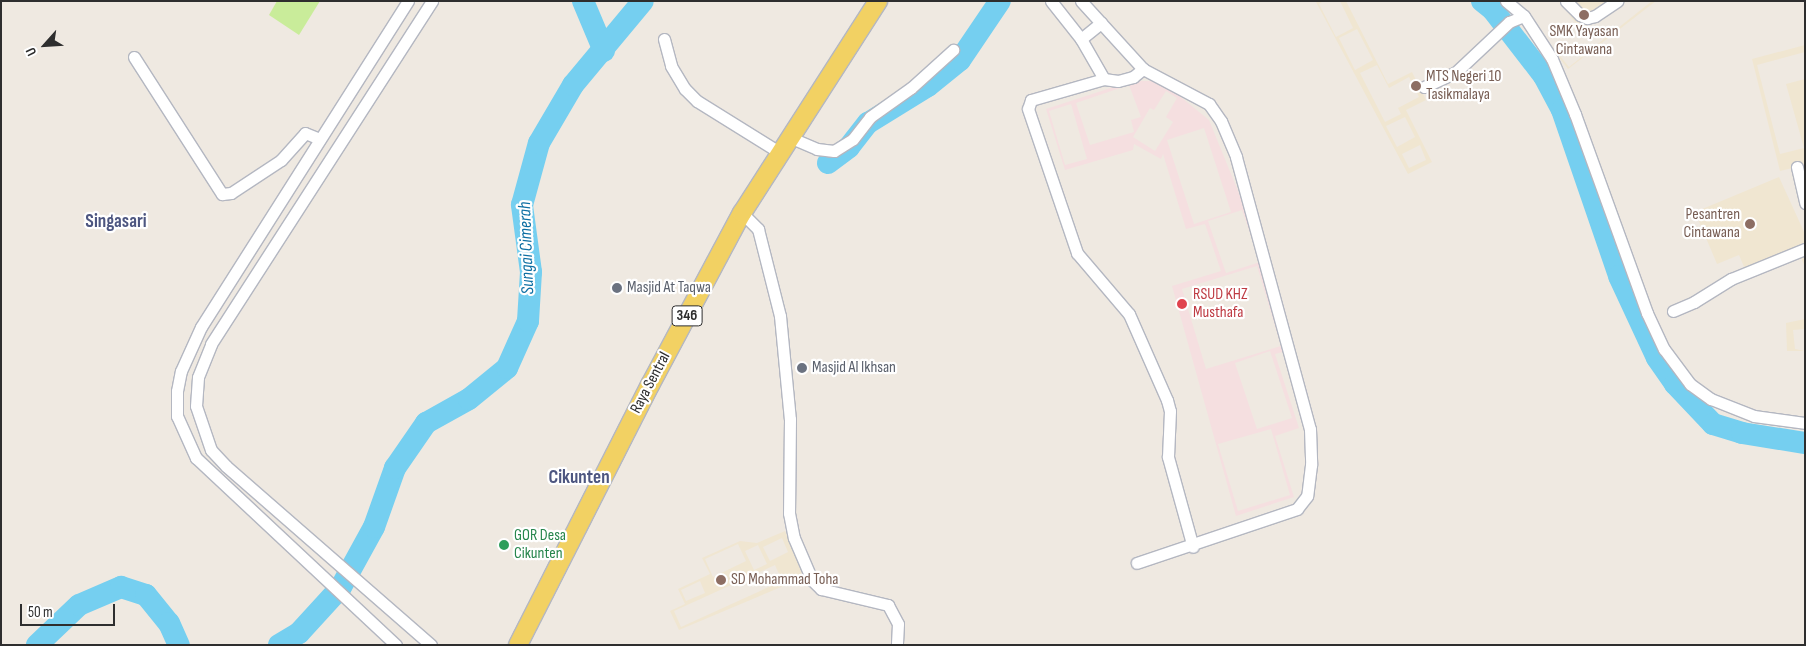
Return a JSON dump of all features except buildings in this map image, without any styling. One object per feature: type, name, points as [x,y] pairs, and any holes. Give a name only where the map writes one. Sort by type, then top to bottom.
[{"type":"main road","name":"Raya Sentral","points":[[518,645],[650,385],[742,213],[779,152],[878,1]]},
{"type":"street","points":[[396,645],[196,458],[177,416],[176,391],[182,371],[201,327],[408,1]]},
{"type":"street","points":[[431,645],[342,570],[211,450],[196,406],[198,377],[211,344],[371,99],[432,1]]},
{"type":"street","points":[[1051,1],[1081,39],[1104,79]]},
{"type":"street","points":[[1081,1],[1143,69],[1209,104],[1221,121],[1236,157],[1310,429],[1312,465],[1307,496],[1296,509],[1193,546],[1137,563]]},
{"type":"street","points":[[1506,1],[1524,16],[1552,59],[1575,114],[1647,313],[1664,349],[1690,384],[1711,399],[1754,416],[1805,423]]},
{"type":"street","points":[[1566,1],[1580,16],[1587,18],[1595,16],[1617,1]]},
{"type":"street","points":[[1424,87],[1456,72],[1509,22],[1524,16]]},
{"type":"street","points":[[1081,39],[1101,23]]},
{"type":"street","points":[[664,39],[671,66],[685,90],[697,101],[779,152]]},
{"type":"street","points":[[790,137],[817,149],[834,151],[853,139],[870,117],[911,88],[953,50]]},
{"type":"street","points":[[134,57],[222,194],[231,193],[281,160],[305,133],[320,139]]},
{"type":"street","points":[[1143,69],[1118,81],[1104,79],[1031,100],[1028,109],[1077,253],[1129,314],[1167,400],[1170,411],[1168,457],[1193,546]]},
{"type":"street","points":[[354,86],[371,99]]},
{"type":"street","points":[[1797,167],[1805,203]]},
{"type":"street","points":[[742,213],[758,229],[780,316],[790,419],[789,513],[794,538],[812,580],[821,589],[888,606],[898,624],[897,645]]},
{"type":"street","points":[[1673,311],[1694,302],[1731,279],[1805,249]]},
{"type":"street","points":[[239,269],[252,279]]},
{"type":"street","points":[[331,584],[342,570]]},
{"type":"shaded area","name":"MTS Negeri 10 Tasikmalaya","points":[[1323,1],[1319,4],[1336,37],[1353,28],[1340,1],[1346,1],[1388,84],[1412,72],[1426,100],[1406,110],[1432,162],[1408,174],[1316,2]],"holes":[[[1357,29],[1373,60],[1355,70],[1339,38]],[[1377,65],[1389,88],[1409,77],[1419,97],[1398,108],[1401,114],[1385,122],[1360,73]],[[1405,117],[1415,137],[1397,147],[1386,126]],[[1420,145],[1426,160],[1409,168],[1402,154]]]},
{"type":"shaded area","name":"SMK Yayasan Cintawana","points":[[1515,1],[1569,67],[1652,1],[1656,1],[1568,69]]},
{"type":"shaded area","name":"SMK Yayasan Cintawana","points":[[1559,1],[1617,1],[1581,30]]},
{"type":"shaded area","points":[[1805,45],[1805,52],[1757,65],[1780,154],[1804,148],[1786,84],[1805,79],[1805,165],[1780,171],[1752,59]]},
{"type":"shaded area","name":"RSUD KHZ Musthafa","points":[[1132,81],[1151,81],[1177,94],[1209,120],[1247,213],[1290,350],[1275,354],[1299,428],[1275,436],[1294,497],[1236,516],[1172,286],[1221,271],[1205,224],[1186,229],[1163,154],[1161,159],[1134,144],[1133,150],[1065,170],[1046,109]],"holes":[[[1129,85],[1141,117],[1131,120],[1134,132],[1090,145],[1076,103]],[[1166,91],[1177,98],[1166,117],[1173,122],[1155,151],[1133,137],[1150,108],[1154,110]],[[1071,104],[1087,159],[1065,165],[1049,111]],[[1204,128],[1231,212],[1194,224],[1167,140]],[[1242,210],[1260,262],[1226,273],[1208,221]],[[1257,266],[1281,346],[1206,369],[1182,289]],[[1270,351],[1292,418],[1257,429],[1235,363]],[[1271,429],[1290,495],[1238,511],[1218,444]]]},
{"type":"shaded area","name":"Pesantren Cintawana","points":[[1779,177],[1805,234],[1805,267],[1797,248],[1745,269],[1739,255],[1717,264],[1695,212]]},
{"type":"shaded area","points":[[1805,319],[1805,329],[1793,330],[1795,349],[1805,351],[1787,351],[1786,323]]},
{"type":"shaded area","name":"SD Mohammad Toha","points":[[785,531],[805,577],[679,630],[670,611],[685,604],[678,589],[710,574],[702,558],[740,541],[757,543]],"holes":[[[782,538],[788,552],[770,561],[763,547]],[[738,544],[746,561],[713,577],[705,559]],[[758,545],[767,564],[754,570],[745,551]],[[775,565],[782,581],[681,627],[674,611]],[[700,581],[705,593],[686,601],[681,590]]]},
{"type":"green space","points":[[277,1],[320,1],[299,35],[269,15]]},
{"type":"waterway","points":[[583,1],[604,51]]},
{"type":"waterway","name":"Sungai Cimerah","points":[[279,645],[299,633],[341,587],[374,527],[395,468],[426,423],[469,399],[507,368],[528,321],[531,272],[522,205],[539,143],[573,85],[643,1]]},
{"type":"waterway","points":[[828,163],[849,147],[868,123],[928,86],[960,60],[1000,1]]},
{"type":"waterway","points":[[1482,1],[1493,10],[1544,76],[1562,110],[1619,276],[1657,358],[1675,384],[1713,424],[1742,433],[1805,443]]},
{"type":"waterway","name":"Sungai Cimerah","points":[[37,645],[79,605],[121,587],[146,595],[169,623],[179,645]]},
{"type":"place","name":"SMK Yayasan Cintawana","points":[[1584,15]]},
{"type":"place","name":"MTS Negeri 10 Tasikmalaya","points":[[1416,86]]},
{"type":"place","name":"Pesantren Cintawana","points":[[1750,224]]},
{"type":"place","name":"Masjid At Taqwa","points":[[617,288]]},
{"type":"place","name":"RSUD KHZ Musthafa","points":[[1182,304]]},
{"type":"place","name":"Masjid Al Ikhsan","points":[[802,368]]},
{"type":"place","name":"GOR Desa Cikunten","points":[[504,545]]},
{"type":"place","name":"SD Mohammad Toha","points":[[721,580]]},
{"type":"district","name":"Singasari","points":[[116,222]]},
{"type":"district","name":"Cikunten","points":[[579,478]]}]
